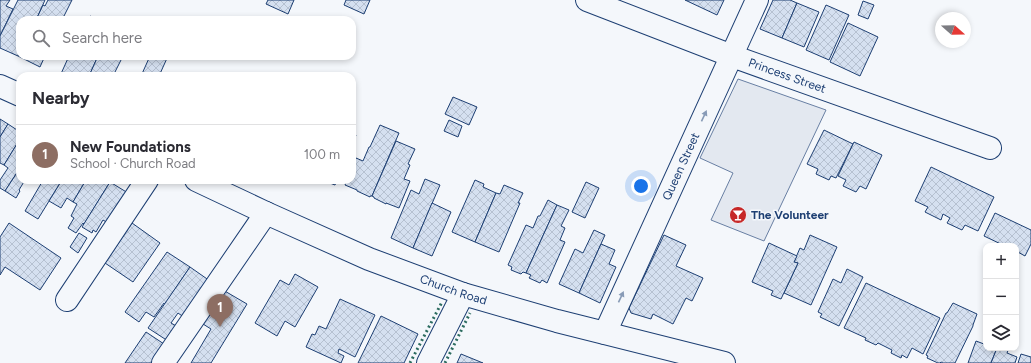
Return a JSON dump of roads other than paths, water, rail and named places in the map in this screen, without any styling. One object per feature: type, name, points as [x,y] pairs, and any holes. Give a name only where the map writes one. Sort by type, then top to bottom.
[{"type":"street","name":"Princess Street","points":[[587,0],[732,56],[990,148]]},
{"type":"street","name":"Queen Street","points":[[605,333],[757,0]]},
{"type":"street","points":[[67,300],[144,184]]},
{"type":"street","name":"Church Road","points":[[204,184],[369,259],[463,294],[716,362]]},
{"type":"street","points":[[164,363],[266,213]]},
{"type":"street","points":[[428,363],[463,294]]},
{"type":"place","name":"The Volunteer","points":[[738,215]]},
{"type":"place","name":"New Foundations","points":[[220,327]]}]
